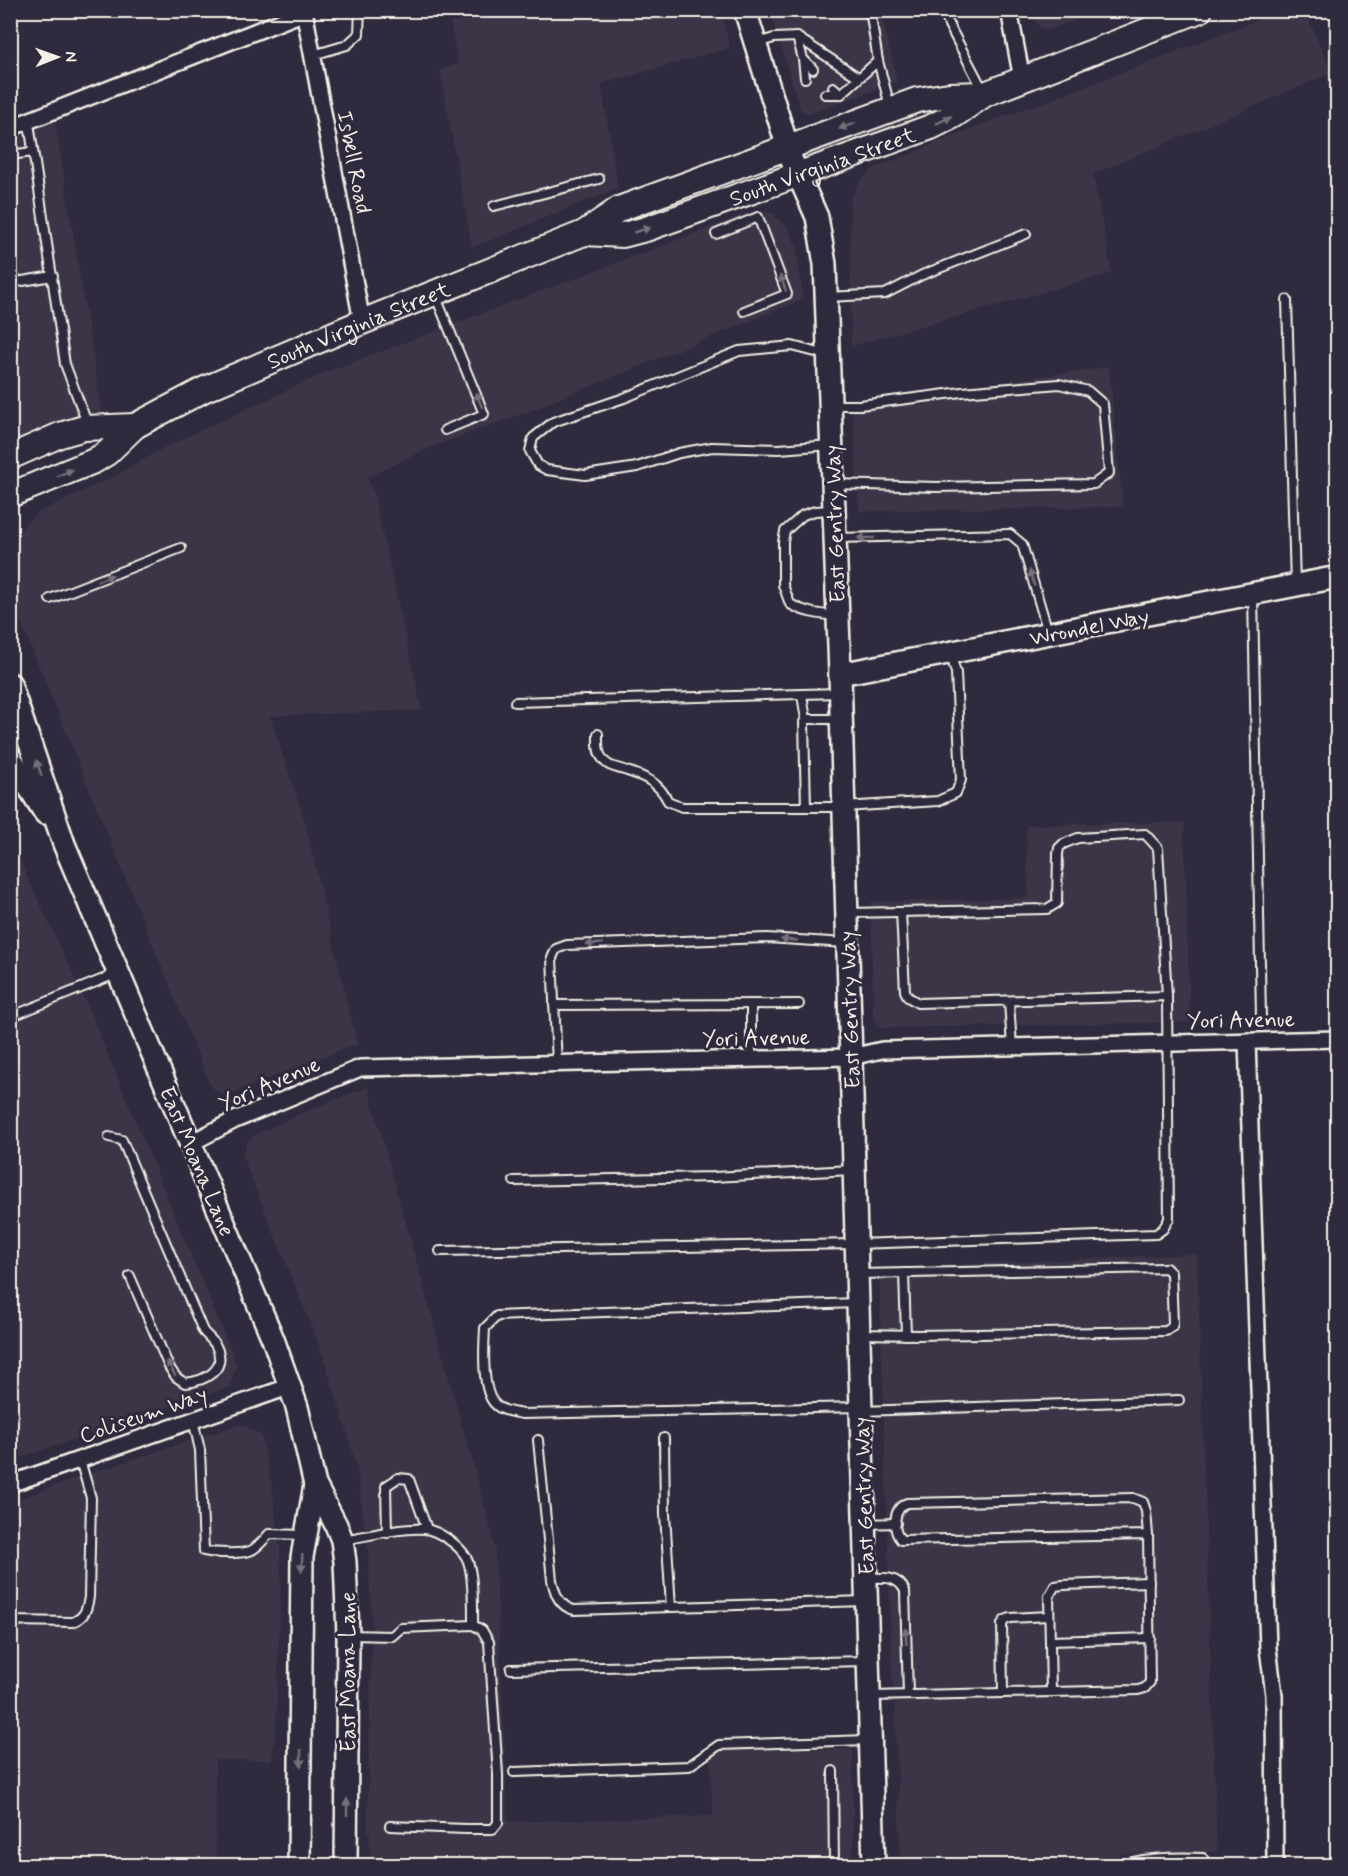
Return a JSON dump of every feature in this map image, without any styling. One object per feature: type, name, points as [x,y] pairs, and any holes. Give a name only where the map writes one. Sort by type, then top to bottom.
[{"type":"main road","name":"South Virginia Street","points":[[18,492],[94,461],[107,453],[135,426],[206,389],[362,322],[584,233],[619,209],[792,161],[931,127],[953,116],[985,94],[1200,10]]},
{"type":"main road","name":"South Virginia Street","points":[[792,161],[891,110],[929,97],[985,94]]},
{"type":"main road","name":"South Virginia Street","points":[[10,456],[60,435],[88,427],[135,426]]},
{"type":"main road","points":[[10,513],[18,492]]},
{"type":"street","name":"East Gentry Way","points":[[745,10],[792,161],[817,217],[825,264],[844,807],[873,1866]]},
{"type":"street","points":[[1009,10],[1022,79]]},
{"type":"street","name":"Isbell Road","points":[[304,11],[362,322]]},
{"type":"street","points":[[10,128],[29,123],[304,11]]},
{"type":"street","name":"Wrondel Way","points":[[840,684],[951,653],[1338,577]]},
{"type":"street","name":"East Moana Lane","points":[[10,684],[64,844],[120,972],[291,1386],[315,1485],[342,1540],[347,1587],[348,1635],[346,1866]]},
{"type":"street","name":"East Moana Lane","points":[[10,757],[64,844]]},
{"type":"street","name":"Yori Avenue","points":[[191,1143],[235,1120],[360,1068],[751,1060],[851,1057],[882,1050],[1338,1039]]},
{"type":"street","points":[[1247,1041],[1266,1602],[1268,1648],[1274,1695],[1275,1866]]},
{"type":"street","name":"Coliseum Way","points":[[10,1484],[291,1386]]},
{"type":"street","name":"East Moana Lane","points":[[299,1866],[302,1570],[315,1485]]},
{"type":"lane","points":[[313,55],[347,45],[359,34],[360,10]]},
{"type":"lane","points":[[870,10],[878,61],[891,110]]},
{"type":"lane","points":[[944,10],[949,25],[985,94]]},
{"type":"lane","points":[[755,43],[774,38],[797,37],[858,77]]},
{"type":"lane","points":[[797,37],[805,78]]},
{"type":"lane","points":[[803,59],[813,69]]},
{"type":"lane","points":[[825,94],[841,94],[878,61]]},
{"type":"lane","points":[[833,87],[841,94]]},
{"type":"lane","points":[[29,123],[65,364],[88,427]]},
{"type":"lane","points":[[10,155],[33,152]]},
{"type":"lane","points":[[494,206],[599,179]]},
{"type":"lane","points":[[716,234],[758,217],[788,294],[744,311]]},
{"type":"lane","points":[[826,297],[885,294],[922,275],[1026,234]]},
{"type":"lane","points":[[10,283],[53,276]]},
{"type":"lane","points":[[435,293],[484,414],[445,430]]},
{"type":"lane","points":[[1287,300],[1295,586]]},
{"type":"lane","points":[[828,356],[792,346],[739,351],[624,398],[553,422],[533,438],[530,451],[538,465],[547,470],[585,475],[637,467],[679,453],[712,447],[779,449],[832,445]]},
{"type":"lane","points":[[830,405],[860,405],[963,392],[1059,384],[1088,391],[1102,404],[1109,473],[1094,484],[937,487],[833,484]]},
{"type":"lane","points":[[834,510],[815,511],[803,515],[785,531],[783,585],[790,604],[796,608],[808,613],[838,616]]},
{"type":"lane","points":[[835,538],[1010,534],[1022,544],[1048,634]]},
{"type":"lane","points":[[50,599],[181,548]]},
{"type":"lane","points":[[1253,594],[1261,1017]]},
{"type":"lane","points":[[598,734],[598,750],[606,763],[654,783],[662,789],[668,801],[681,807],[844,807],[938,801],[956,793],[961,780],[956,673],[951,653]]},
{"type":"lane","points":[[515,702],[802,695],[840,684]]},
{"type":"lane","points":[[802,695],[806,719],[804,722],[806,807]]},
{"type":"lane","points":[[806,719],[841,719]]},
{"type":"lane","points":[[440,1251],[856,1244],[1156,1234],[1163,1229],[1169,1219],[1167,996],[1158,848],[1145,834],[1078,838],[1063,844],[1058,854],[1057,903],[1047,909],[846,913]]},
{"type":"lane","points":[[901,912],[905,992],[908,997],[918,1003],[1167,996]]},
{"type":"lane","points":[[557,1064],[552,958],[556,949],[567,945],[767,938],[847,944]]},
{"type":"lane","points":[[10,1017],[120,972]]},
{"type":"lane","points":[[1009,1001],[1012,1047]]},
{"type":"lane","points":[[751,1004],[751,1060]]},
{"type":"lane","points":[[554,1005],[799,1004]]},
{"type":"lane","points":[[109,1137],[122,1140],[203,1331],[215,1344],[218,1363],[214,1372],[206,1378],[185,1383],[176,1377],[169,1367],[130,1276]]},
{"type":"lane","points":[[514,1181],[713,1177],[854,1170]]},
{"type":"lane","points":[[857,1274],[1166,1268],[1171,1273],[1173,1323],[1172,1327],[1166,1331],[858,1334]]},
{"type":"lane","points":[[904,1273],[906,1335]]},
{"type":"lane","points":[[858,1303],[497,1316],[485,1328],[484,1355],[488,1391],[494,1403],[502,1409],[522,1414],[861,1409],[1179,1400]]},
{"type":"lane","points":[[193,1420],[200,1450],[204,1551],[216,1553],[250,1551],[263,1542],[269,1534],[306,1535]]},
{"type":"lane","points":[[664,1438],[665,1515],[671,1607]]},
{"type":"lane","points":[[538,1440],[552,1580],[555,1594],[561,1604],[574,1610],[866,1601]]},
{"type":"lane","points":[[10,1621],[73,1622],[81,1619],[86,1611],[89,1597],[91,1498],[80,1460]]},
{"type":"lane","points":[[387,1533],[386,1486],[398,1478],[409,1479],[426,1529]]},
{"type":"lane","points":[[868,1696],[1138,1690],[1145,1688],[1150,1682],[1148,1535],[1143,1502],[1133,1498],[900,1505],[897,1511],[897,1536],[901,1540],[908,1541],[1148,1535]]},
{"type":"lane","points":[[864,1524],[896,1523]]},
{"type":"lane","points":[[342,1540],[426,1529],[454,1542],[467,1558],[472,1590],[473,1625]]},
{"type":"lane","points":[[865,1578],[894,1579],[902,1583],[905,1591],[908,1695]]},
{"type":"lane","points":[[1051,1692],[1049,1596],[1055,1586],[1149,1582]]},
{"type":"lane","points":[[1003,1693],[1002,1624],[1010,1618],[1050,1616]]},
{"type":"lane","points":[[348,1635],[393,1636],[401,1628],[473,1625],[482,1630],[489,1642],[498,1774],[498,1823],[493,1829],[466,1830],[390,1826]]},
{"type":"lane","points":[[1050,1641],[1150,1638]]},
{"type":"lane","points":[[511,1669],[868,1661]]},
{"type":"lane","points":[[514,1772],[689,1766],[719,1745],[870,1740]]},
{"type":"lane","points":[[833,1771],[834,1866]]},
{"type":"lane","points":[[1132,1866],[1132,1862],[1154,1858],[1184,1857],[1203,1858],[1206,1866]]},
{"type":"shaded area","points":[[1031,10],[1103,11],[1048,30],[1041,28]]},
{"type":"shaded area","points":[[448,11],[721,11],[730,48],[601,84],[618,188],[472,248],[440,70],[458,64]]},
{"type":"shaded area","points":[[770,11],[881,11],[897,82],[808,114],[800,109]]},
{"type":"shaded area","points":[[1280,11],[1305,11],[1332,73],[1093,174],[1112,273],[851,346],[850,199],[859,183],[873,169],[995,119],[1061,96]]},
{"type":"shaded area","points":[[55,121],[102,411],[11,440],[11,136]]},
{"type":"shaded area","points":[[754,211],[772,213],[788,228],[797,247],[803,299],[530,411],[426,449],[367,478],[373,491],[422,710],[270,716],[304,819],[357,1044],[230,1094],[222,1094],[211,1087],[22,625],[11,586],[10,551],[23,526],[39,512],[107,480],[169,445],[329,371]]},
{"type":"shaded area","points":[[1109,367],[1123,507],[859,511],[852,402]]},
{"type":"shaded area","points":[[1184,822],[1190,1022],[880,1028],[873,1020],[871,902],[1028,898],[1026,825]]},
{"type":"shaded area","points":[[10,840],[86,1002],[237,1365],[229,1387],[11,1461]]},
{"type":"shaded area","points":[[368,1087],[495,1549],[508,1822],[713,1816],[710,1755],[720,1750],[853,1749],[853,1865],[369,1865],[368,1797],[372,1624],[368,1552],[357,1469],[319,1345],[242,1155],[248,1140],[260,1132]]},
{"type":"shaded area","points":[[1197,1254],[1217,1852],[1119,1854],[1119,1866],[901,1865],[892,1674],[879,1268]]},
{"type":"shaded area","points":[[240,1424],[261,1435],[272,1487],[280,1548],[276,1729],[272,1760],[215,1760],[216,1865],[11,1866],[11,1503],[70,1480]]}]
